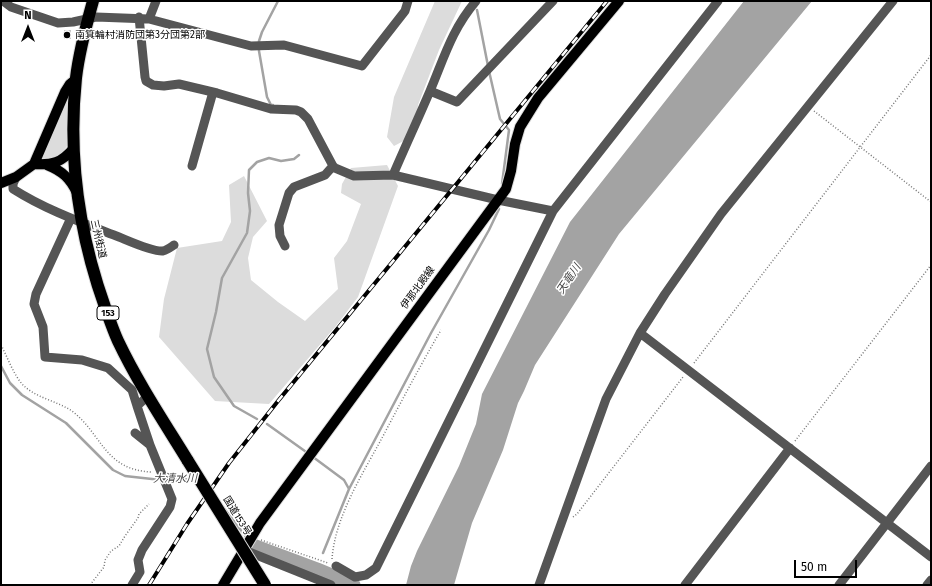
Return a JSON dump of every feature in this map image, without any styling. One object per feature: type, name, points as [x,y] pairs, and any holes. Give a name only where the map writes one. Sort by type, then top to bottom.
[{"type":"highway","name":"三州街道","points":[[92,1],[80,50],[76,79],[74,148],[79,197],[76,220],[117,340],[148,396],[188,461]]},
{"type":"highway","name":"国道153号","points":[[188,461],[266,585]]},
{"type":"main road","name":"伊那北殿線","points":[[223,585],[260,523],[506,189],[520,127],[538,98],[619,1]]},
{"type":"main road","points":[[1,182],[16,177],[34,164],[65,92],[70,84],[76,79]]},
{"type":"main road","points":[[34,164],[47,165],[62,160],[74,148]]},
{"type":"main road","points":[[47,165],[64,174],[72,182],[79,197]]},
{"type":"street","points":[[3,1],[11,7],[58,23],[73,22],[96,16],[149,18],[251,46],[284,45],[362,66],[405,11],[408,1]]},
{"type":"street","points":[[149,18],[156,1]]},
{"type":"street","points":[[393,175],[430,91],[448,43],[466,13],[476,1]]},
{"type":"street","points":[[430,91],[457,102],[553,1]]},
{"type":"street","points":[[336,566],[352,581],[366,575],[376,568],[553,211],[718,1]]},
{"type":"street","points":[[539,585],[606,399],[640,333],[665,294],[721,214],[893,1]]},
{"type":"street","points":[[139,17],[146,81],[153,85],[164,86],[179,84],[271,109],[296,110],[301,112],[308,119],[333,166],[354,176],[393,175],[498,200],[553,211]]},
{"type":"street","points":[[192,166],[213,92]]},
{"type":"street","points":[[286,246],[280,236],[279,225],[289,193],[294,187],[325,175],[333,166]]},
{"type":"street","points":[[16,177],[13,184],[13,189],[30,199],[76,220],[158,250],[164,251],[174,245]]},
{"type":"street","points":[[76,220],[36,294],[34,304],[43,327],[44,357],[82,360],[108,368],[132,390],[150,445],[167,484],[172,499],[170,507],[142,550],[138,560],[140,572],[132,585]]},
{"type":"street","points":[[640,333],[931,557]]},
{"type":"street","points":[[136,406],[148,396]]},
{"type":"street","points":[[135,433],[150,445]]},
{"type":"street","points":[[685,585],[790,448]]},
{"type":"street","points":[[839,585],[931,466]]},
{"type":"street","points":[[248,543],[331,585]]},
{"type":"street","points":[[927,585],[931,580]]},
{"type":"path","points":[[561,522],[568,520],[577,514],[931,55]]},
{"type":"path","points":[[808,106],[931,202]]},
{"type":"path","points":[[790,448],[931,265]]},
{"type":"path","points":[[336,566],[332,560],[333,545],[340,521],[367,466],[441,330]]},
{"type":"path","points":[[1,345],[12,368],[23,385],[32,392],[72,412],[86,426],[107,453],[124,466],[141,472],[162,474]]},
{"type":"path","points":[[90,585],[104,567],[105,560],[111,551],[120,546],[139,514],[149,504]]},
{"type":"path","points":[[248,543],[336,566]]},
{"type":"shaded area","points":[[435,1],[462,1],[439,50],[418,105],[415,135],[394,146],[387,137],[394,97]]},
{"type":"shaded area","points":[[67,98],[67,146],[58,158],[43,160],[41,156]]},
{"type":"shaded area","points":[[387,165],[398,186],[358,297],[336,326],[269,404],[215,401],[159,337],[164,299],[177,248],[222,241],[231,222],[229,185],[244,176],[267,221],[253,237],[248,258],[251,280],[305,321],[338,289],[334,258],[347,241],[361,204],[341,193],[342,184],[351,168]]},
{"type":"water","name":"天竜川","points":[[744,1],[812,1],[619,234],[535,365],[518,403],[503,450],[472,523],[454,585],[406,585],[417,551],[459,466],[476,424],[482,394],[570,222]]},
{"type":"building","name":"南箕輪村消防団第3分団第2部","points":[[64,30],[71,30],[71,39],[64,39]]},
{"type":"waterway","points":[[273,105],[271,105],[267,97],[259,51],[259,41],[278,1]]},
{"type":"waterway","points":[[477,10],[488,66]]},
{"type":"waterway","points":[[489,71],[500,119],[509,130],[502,184]]},
{"type":"waterway","points":[[257,419],[234,406],[214,377],[207,349],[222,278],[247,233],[250,211],[248,193],[249,170],[257,162],[269,158],[281,161],[294,159],[299,155]]},
{"type":"waterway","points":[[349,489],[431,333],[489,230],[499,209]]},
{"type":"waterway","name":"大清水川","points":[[1,366],[10,383],[22,395],[66,423],[113,470],[125,476],[161,480]]},
{"type":"waterway","points":[[267,424],[309,454]]},
{"type":"waterway","points":[[313,457],[344,480],[349,489],[323,553]]},
{"type":"waterway","name":"大清水川","points":[[166,480],[195,479]]},
{"type":"waterway","name":"大清水川","points":[[223,507],[247,538]]},
{"type":"waterway","name":"大清水川","points":[[253,546],[353,585]]},
{"type":"waterway","name":"大清水川","points":[[317,570],[318,566]]},
{"type":"railway","points":[[149,585],[187,524],[229,463],[278,401],[607,1]]},
{"type":"place","name":"南箕輪村消防団第3分団第2部","points":[[67,35]]}]
